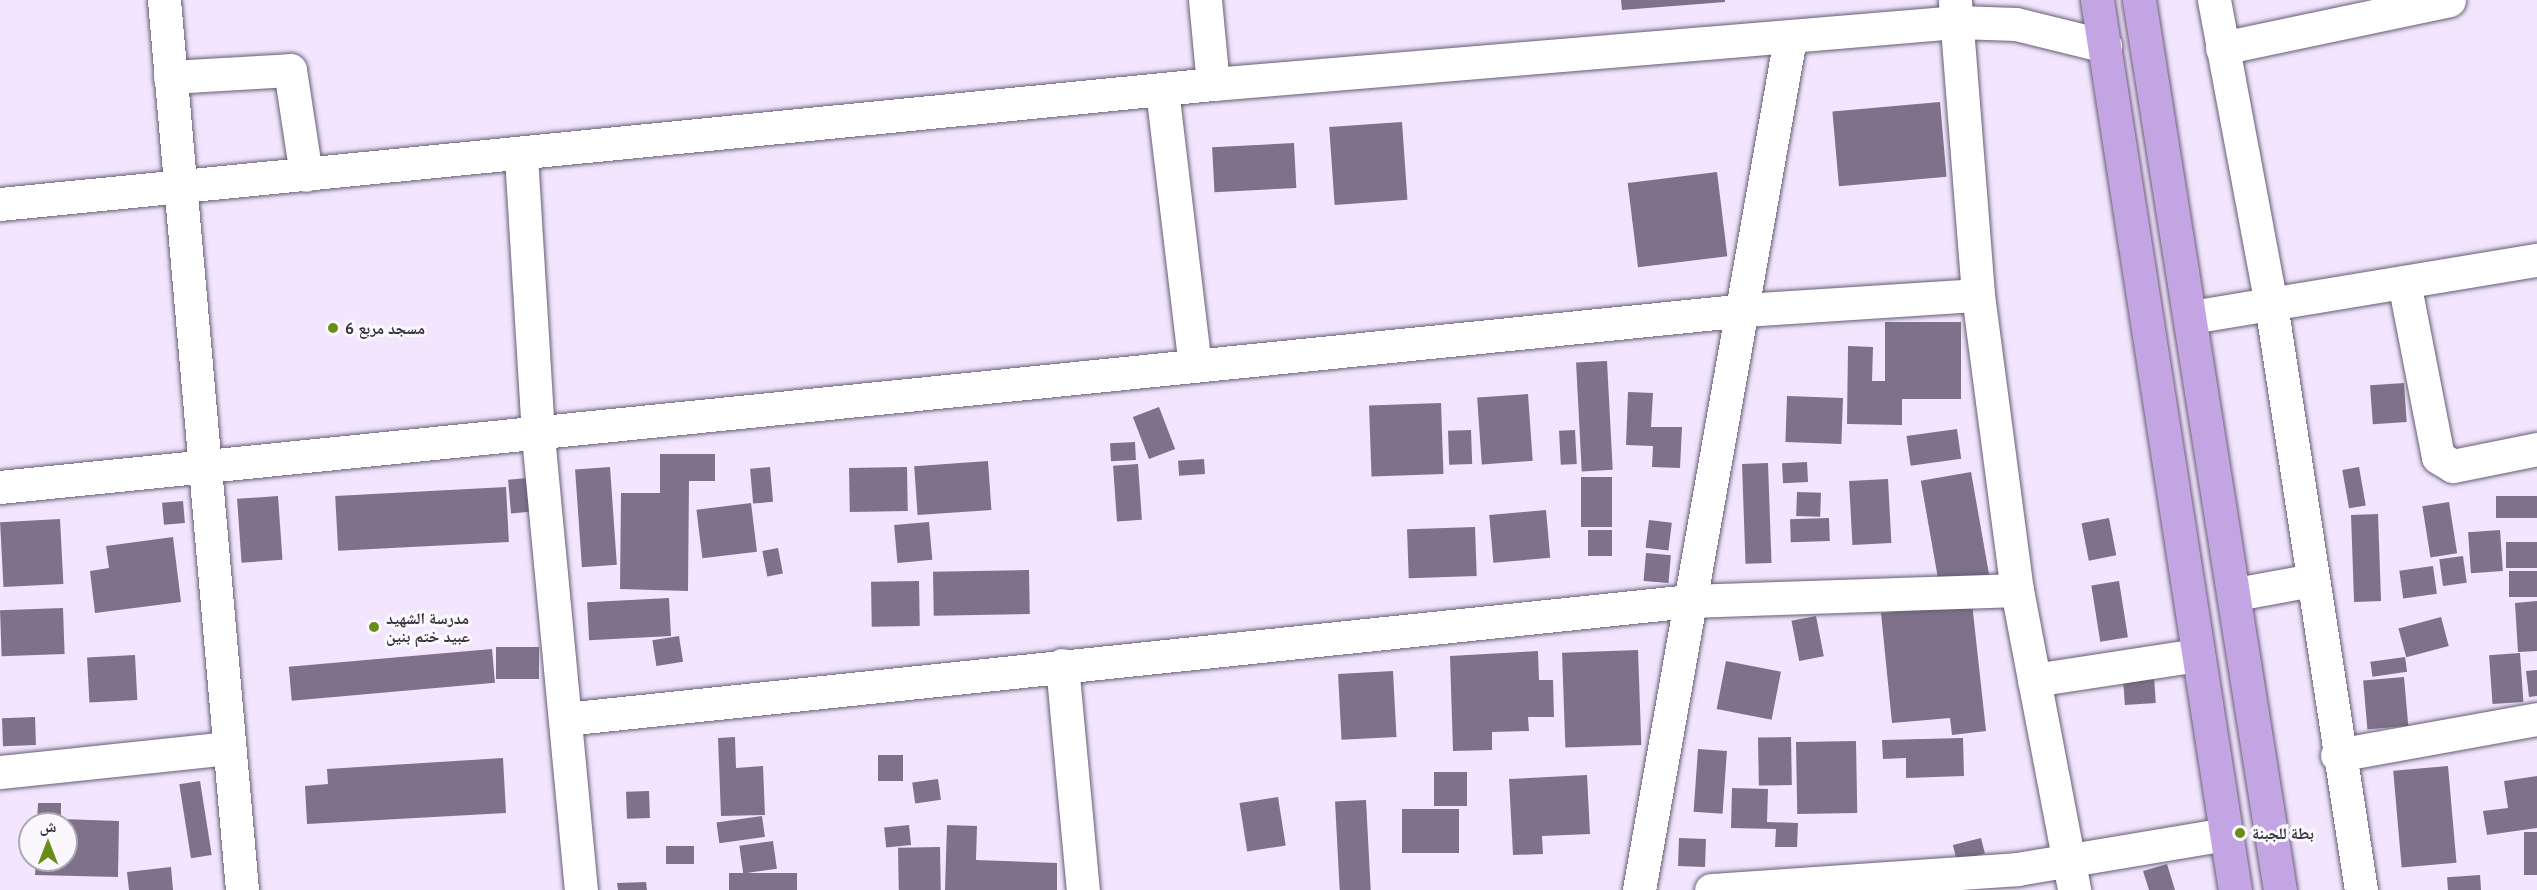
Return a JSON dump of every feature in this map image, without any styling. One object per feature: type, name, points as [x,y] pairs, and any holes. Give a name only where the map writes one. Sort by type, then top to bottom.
[{"type":"highway","points":[[2097,0],[2235,890]]},
{"type":"highway","points":[[2139,0],[2236,594],[2280,890]]},
{"type":"street","points":[[164,0],[242,890]]},
{"type":"street","points":[[1205,0],[1213,84]]},
{"type":"street","points":[[2214,0],[2271,304],[2337,754],[2361,890]]},
{"type":"street","points":[[2222,48],[2449,0]]},
{"type":"street","points":[[1956,11],[1978,295],[2017,590],[2071,875]]},
{"type":"street","points":[[0,204],[521,156],[1213,84],[1790,38],[1956,11],[2105,46]]},
{"type":"street","points":[[1640,890],[1690,601],[1745,310],[1790,38]]},
{"type":"street","points":[[170,77],[290,70],[306,175]]},
{"type":"street","points":[[1162,90],[1195,364]]},
{"type":"street","points":[[521,156],[538,436],[580,890]]},
{"type":"street","points":[[2191,316],[2537,260]]},
{"type":"street","points":[[2404,282],[2438,457],[2453,466],[2537,449]]},
{"type":"street","points":[[0,487],[538,436],[1195,364],[1745,310],[1978,295]]},
{"type":"street","points":[[2236,594],[2312,580]]},
{"type":"street","points":[[565,719],[1062,665],[1690,601],[2017,590]]},
{"type":"street","points":[[2034,680],[2198,655]]},
{"type":"street","points":[[1062,665],[1083,890]]},
{"type":"street","points":[[2337,754],[2537,719]]},
{"type":"street","points":[[0,772],[229,748]]},
{"type":"street","points":[[1711,890],[1979,872],[2071,875],[2226,834]]},
{"type":"building","points":[[1621,0],[1725,0],[1725,2],[1622,10]]},
{"type":"building","points":[[1940,102],[1947,177],[1839,186],[1832,111]]},
{"type":"building","points":[[1402,122],[1407,200],[1335,205],[1329,127]]},
{"type":"building","points":[[1294,143],[1296,188],[1214,192],[1212,147]]},
{"type":"building","points":[[1717,172],[1727,256],[1638,267],[1628,183]]},
{"type":"building","points":[[1885,322],[1961,322],[1961,399],[1902,399],[1902,425],[1847,424],[1848,346],[1873,347],[1872,381],[1885,381]]},
{"type":"building","points":[[1607,361],[1613,470],[1582,471],[1576,363]]},
{"type":"building","points":[[2404,383],[2407,422],[2373,424],[2370,385]]},
{"type":"building","points":[[1628,392],[1653,393],[1651,427],[1682,427],[1680,468],[1652,467],[1653,446],[1626,445]]},
{"type":"building","points":[[1528,394],[1533,461],[1482,464],[1477,398]]},
{"type":"building","points":[[1787,396],[1843,398],[1841,444],[1785,442]]},
{"type":"building","points":[[1441,403],[1443,474],[1372,476],[1369,406]]},
{"type":"building","points":[[1159,407],[1175,449],[1149,459],[1133,417]]},
{"type":"building","points":[[1957,429],[1961,459],[1911,466],[1906,436]]},
{"type":"building","points":[[1471,430],[1472,464],[1449,465],[1448,431]]},
{"type":"building","points":[[1575,430],[1577,464],[1561,465],[1559,431]]},
{"type":"building","points":[[1135,442],[1136,460],[1111,461],[1110,443]]},
{"type":"building","points":[[660,454],[715,454],[715,481],[689,481],[688,591],[620,589],[621,493],[660,493]]},
{"type":"building","points":[[1204,459],[1205,474],[1179,476],[1178,461]]},
{"type":"building","points":[[988,461],[991,510],[918,515],[914,466]]},
{"type":"building","points":[[1807,462],[1808,482],[1783,483],[1782,463]]},
{"type":"building","points":[[1768,463],[1771,563],[1746,564],[1742,464]]},
{"type":"building","points":[[1138,464],[1142,520],[1117,522],[1113,466]]},
{"type":"building","points":[[610,467],[617,565],[582,567],[575,469]]},
{"type":"building","points":[[770,467],[773,502],[753,504],[750,469]]},
{"type":"building","points":[[907,467],[908,511],[850,512],[849,468]]},
{"type":"building","points":[[2359,467],[2366,505],[2349,508],[2342,470]]},
{"type":"building","points":[[1971,472],[1989,574],[1939,583],[1921,481]]},
{"type":"building","points":[[1581,477],[1612,477],[1612,527],[1581,527]]},
{"type":"building","points":[[527,478],[530,512],[511,514],[508,480]]},
{"type":"building","points":[[1888,479],[1891,543],[1852,545],[1849,481]]},
{"type":"building","points":[[506,487],[509,542],[338,551],[335,496]]},
{"type":"building","points":[[1797,492],[1821,493],[1820,517],[1796,516]]},
{"type":"building","points":[[278,496],[282,560],[242,563],[237,499]]},
{"type":"building","points":[[2496,496],[2537,496],[2537,518],[2496,518]]},
{"type":"building","points":[[183,501],[185,523],[164,525],[162,503]]},
{"type":"building","points":[[2449,502],[2457,553],[2430,558],[2422,506]]},
{"type":"building","points":[[751,503],[757,552],[702,558],[696,510]]},
{"type":"building","points":[[1546,510],[1550,558],[1493,563],[1489,515]]},
{"type":"building","points":[[2378,514],[2381,601],[2354,602],[2351,515]]},
{"type":"building","points":[[1829,518],[1830,541],[1791,542],[1790,519]]},
{"type":"building","points":[[2109,518],[2116,555],[2089,561],[2082,523]]},
{"type":"building","points":[[60,519],[63,584],[3,587],[0,522]]},
{"type":"building","points":[[1649,520],[1672,523],[1668,551],[1646,548]]},
{"type":"building","points":[[929,522],[932,560],[897,563],[894,525]]},
{"type":"building","points":[[1475,527],[1477,576],[1409,578],[1407,529]]},
{"type":"building","points":[[1588,530],[1612,530],[1612,556],[1588,556]]},
{"type":"building","points":[[2500,530],[2503,571],[2471,573],[2468,532]]},
{"type":"building","points":[[173,537],[181,602],[95,613],[90,571],[109,568],[106,546]]},
{"type":"building","points":[[2506,542],[2537,542],[2537,568],[2506,568]]},
{"type":"building","points":[[778,548],[783,574],[767,577],[762,551]]},
{"type":"building","points":[[1646,553],[1671,555],[1668,583],[1644,581]]},
{"type":"building","points":[[2463,556],[2467,583],[2443,586],[2439,559]]},
{"type":"building","points":[[2433,566],[2437,594],[2403,598],[2399,571]]},
{"type":"building","points":[[1029,570],[1030,614],[934,616],[933,572]]},
{"type":"building","points":[[2509,571],[2537,571],[2537,597],[2509,597]]},
{"type":"building","points":[[919,581],[920,626],[872,627],[871,582]]},
{"type":"building","points":[[2119,581],[2128,637],[2100,642],[2091,585]]},
{"type":"building","points":[[669,598],[671,636],[589,640],[587,602]]},
{"type":"building","points":[[2537,601],[2537,651],[2518,652],[2515,603]]},
{"type":"building","points":[[1972,603],[1986,731],[1952,735],[1950,718],[1892,723],[1881,613]]},
{"type":"building","points":[[63,608],[65,654],[2,656],[0,610]]},
{"type":"building","points":[[1816,616],[1824,656],[1799,661],[1791,621]]},
{"type":"building","points":[[2441,617],[2449,646],[2406,657],[2398,628]]},
{"type":"building","points":[[679,636],[683,662],[656,666],[652,640]]},
{"type":"building","points":[[496,647],[539,647],[539,679],[496,679]]},
{"type":"building","points":[[492,649],[495,683],[292,701],[289,667]]},
{"type":"building","points":[[1638,650],[1641,745],[1565,748],[1562,653]]},
{"type":"building","points":[[1538,651],[1539,680],[1553,680],[1554,717],[1528,717],[1529,731],[1492,732],[1492,750],[1453,751],[1450,656]]},
{"type":"building","points":[[2520,653],[2523,702],[2492,704],[2489,655]]},
{"type":"building","points":[[135,655],[137,700],[89,702],[87,658]]},
{"type":"building","points":[[2405,657],[2407,672],[2372,677],[2370,662]]},
{"type":"building","points":[[1726,661],[1781,672],[1772,720],[1717,709]]},
{"type":"building","points":[[2537,670],[2537,696],[2529,697],[2526,671]]},
{"type":"building","points":[[1393,671],[1396,737],[1342,740],[1338,674]]},
{"type":"building","points":[[2154,677],[2156,703],[2125,705],[2123,679]]},
{"type":"building","points":[[2404,677],[2408,726],[2367,729],[2363,681]]},
{"type":"building","points":[[35,717],[36,745],[3,746],[2,718]]},
{"type":"building","points":[[735,737],[736,768],[763,766],[765,815],[721,816],[718,738]]},
{"type":"building","points":[[1791,737],[1792,785],[1759,786],[1758,738]]},
{"type":"building","points":[[1963,738],[1964,776],[1906,778],[1906,758],[1883,759],[1882,740]]},
{"type":"building","points":[[1856,741],[1857,813],[1797,814],[1796,742]]},
{"type":"building","points":[[1698,749],[1727,751],[1723,814],[1694,812]]},
{"type":"building","points":[[878,755],[903,755],[903,781],[878,781]]},
{"type":"building","points":[[503,758],[506,813],[307,824],[305,786],[328,784],[327,769]]},
{"type":"building","points":[[2448,766],[2456,863],[2402,867],[2393,771]]},
{"type":"building","points":[[1434,772],[1467,772],[1467,806],[1434,806]]},
{"type":"building","points":[[1587,775],[1590,834],[1542,836],[1543,854],[1513,855],[1509,779]]},
{"type":"building","points":[[2537,776],[2537,828],[2487,835],[2483,811],[2508,808],[2504,781]]},
{"type":"building","points":[[938,779],[941,800],[915,803],[912,783]]},
{"type":"building","points":[[200,781],[212,855],[191,858],[179,784]]},
{"type":"building","points":[[1732,788],[1768,789],[1767,822],[1798,823],[1797,847],[1775,847],[1776,829],[1731,828]]},
{"type":"building","points":[[649,791],[650,818],[627,819],[626,792]]},
{"type":"building","points":[[1278,797],[1286,845],[1247,851],[1239,803]]},
{"type":"building","points":[[1366,800],[1371,890],[1340,890],[1335,802]]},
{"type":"building","points":[[38,803],[61,803],[61,812],[38,812]]},
{"type":"building","points":[[1402,809],[1459,809],[1459,853],[1402,853]]},
{"type":"building","points":[[762,816],[765,837],[719,843],[716,822]]},
{"type":"building","points":[[78,820],[119,821],[118,877],[35,875],[35,872],[78,872]]},
{"type":"building","points":[[909,825],[911,845],[886,848],[884,828]]},
{"type":"building","points":[[947,825],[977,826],[976,860],[1057,863],[1057,890],[945,890]]},
{"type":"building","points":[[2524,832],[2537,832],[2537,875],[2524,875]]},
{"type":"building","points":[[1679,838],[1706,839],[1705,867],[1678,866]]},
{"type":"building","points":[[1981,838],[1985,854],[1957,861],[1953,845]]},
{"type":"building","points":[[773,841],[777,869],[743,873],[739,846]]},
{"type":"building","points":[[666,846],[694,846],[694,864],[666,864]]},
{"type":"building","points":[[940,847],[941,890],[899,890],[898,848]]},
{"type":"building","points":[[2167,864],[2175,890],[2149,890],[2143,871]]},
{"type":"building","points":[[171,867],[173,890],[129,890],[127,872]]},
{"type":"building","points":[[729,873],[797,873],[797,890],[729,890]]},
{"type":"building","points":[[2480,875],[2481,890],[2448,890],[2447,877]]},
{"type":"building","points":[[646,882],[647,890],[618,890],[617,883]]},
{"type":"place","name":"مسجد مربع 6","points":[[333,328]]},
{"type":"place","name":"مدرسة الشهيد عبيد ختم بنين","points":[[374,627]]},
{"type":"place","name":"بطة للجبنة","points":[[2240,833]]}]
